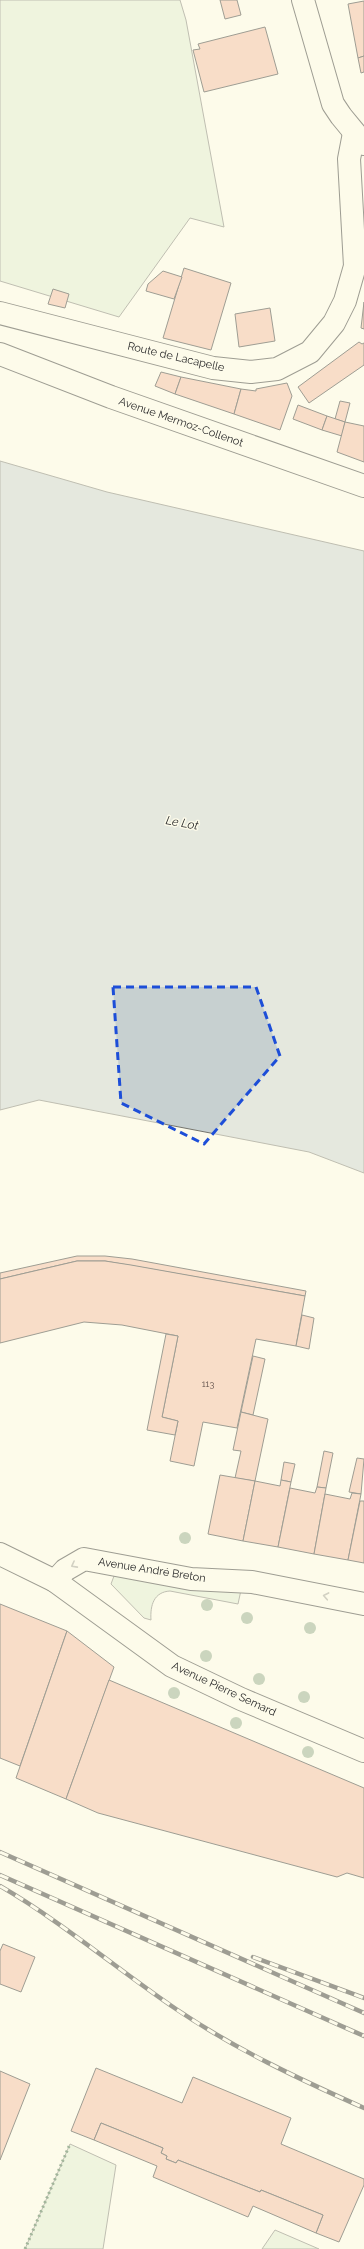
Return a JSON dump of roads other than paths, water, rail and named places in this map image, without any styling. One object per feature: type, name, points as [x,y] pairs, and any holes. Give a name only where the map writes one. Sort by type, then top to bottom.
[{"type":"street","name":"Route de Lacapelle","points":[[0,313],[213,368],[250,372],[277,369],[310,352],[334,323],[345,301],[354,266],[348,159],[359,138],[333,104],[303,0]]},
{"type":"street","name":"Avenue Mermoz-Collenot","points":[[0,354],[111,397],[364,486]]},
{"type":"street","points":[[0,1554],[55,1581]]},
{"type":"street","name":"Avenue André Breton","points":[[55,1581],[65,1570],[84,1559],[192,1579],[252,1582],[364,1604]]},
{"type":"street","name":"Avenue Pierre Semard","points":[[55,1581],[172,1666],[241,1699],[364,1751]]},
{"type":"water","name":"Le Lot","points":[[0,461],[107,492],[364,551],[364,1173],[309,1152],[39,1100],[0,1110]]},
{"type":"railway","points":[[0,1852],[364,2013]]},
{"type":"railway","points":[[0,1875],[364,2036]]},
{"type":"railway","points":[[0,1886],[67,1930],[154,1994],[198,2024],[268,2063],[364,2108]]},
{"type":"railway","points":[[253,1957],[364,1998]]}]
